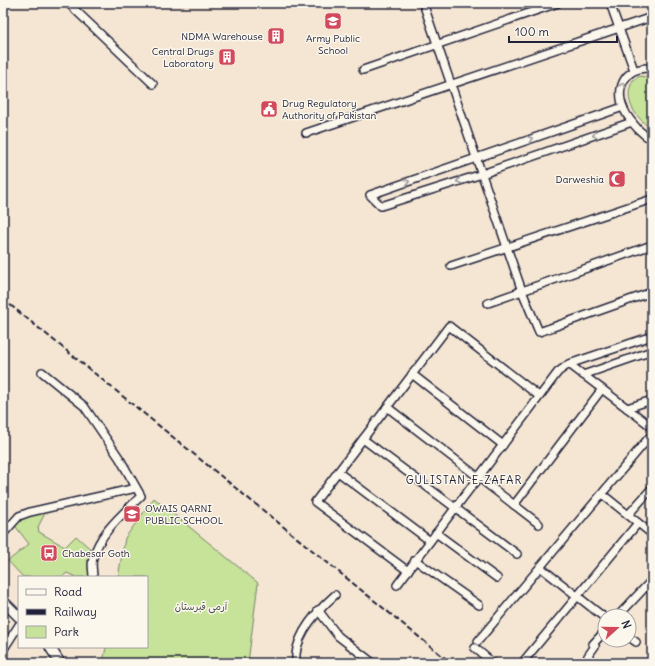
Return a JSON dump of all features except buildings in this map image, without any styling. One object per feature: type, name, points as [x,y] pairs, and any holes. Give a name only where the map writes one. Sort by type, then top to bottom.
[{"type":"street","points":[[68,3],[153,84]]},
{"type":"street","points":[[363,70],[558,3]]},
{"type":"street","points":[[610,3],[634,70]]},
{"type":"street","points":[[425,4],[476,158],[522,290],[539,332],[652,292]]},
{"type":"street","points":[[306,133],[652,17]]},
{"type":"street","points":[[652,68],[634,70],[625,78],[622,86],[621,97],[623,107],[632,122],[652,140]]},
{"type":"street","points":[[623,107],[370,195],[381,206],[482,174],[632,122]]},
{"type":"street","points":[[451,266],[507,246],[652,199]]},
{"type":"street","points":[[488,303],[652,245]]},
{"type":"street","points":[[408,571],[315,502],[449,326],[539,396]]},
{"type":"street","points":[[396,585],[558,372],[569,364],[652,336]]},
{"type":"street","points":[[583,375],[652,351]]},
{"type":"street","points":[[569,364],[652,428]]},
{"type":"street","points":[[42,372],[84,406],[120,459],[141,496],[109,527],[98,545],[92,559],[93,576]]},
{"type":"street","points":[[412,374],[503,444]]},
{"type":"street","points":[[514,505],[602,389]]},
{"type":"street","points":[[627,408],[652,400]]},
{"type":"street","points":[[387,407],[539,524]]},
{"type":"street","points":[[493,663],[476,645],[652,434]]},
{"type":"street","points":[[363,439],[517,554]]},
{"type":"street","points":[[338,472],[430,541]]},
{"type":"street","points":[[3,534],[19,516],[30,512],[136,488]]},
{"type":"street","points":[[628,515],[652,488]]},
{"type":"street","points":[[602,494],[652,534]]},
{"type":"street","points":[[522,663],[638,523]]},
{"type":"street","points":[[436,533],[497,578]]},
{"type":"street","points":[[416,560],[478,605]]},
{"type":"street","points":[[540,567],[597,612]]},
{"type":"street","points":[[626,608],[652,580]]},
{"type":"street","points":[[296,663],[297,643],[318,610],[336,595]]},
{"type":"street","points":[[3,601],[18,616]]},
{"type":"street","points":[[318,610],[338,636],[373,663]]},
{"type":"street","points":[[3,650],[6,648],[18,627]]},
{"type":"street","points":[[586,663],[588,656],[595,646],[593,644],[597,639]]},
{"type":"street","points":[[52,648],[60,663]]},
{"type":"green space","points":[[640,76],[652,78],[652,130],[636,114],[630,102],[629,95],[633,80]]},
{"type":"green space","name":"آرمی قبرستان","points":[[154,498],[258,583],[248,663],[103,663],[106,648],[148,648],[148,576],[118,576],[125,538]]},
{"type":"green space","points":[[47,509],[38,527],[39,532],[65,547],[76,536],[95,553],[93,576],[74,576],[67,573],[63,576],[22,576],[8,561],[29,544],[13,523],[19,516]]},
{"type":"railway","points":[[3,299],[451,663]]},
{"type":"place","name":"Army Public School","points":[[333,21]]},
{"type":"place","name":"NDMA Warehouse","points":[[276,36]]},
{"type":"place","name":"Central Drugs Laboratory","points":[[227,57]]},
{"type":"place","name":"Drug Regulatory Authority of Pakistan","points":[[269,109]]},
{"type":"place","name":"Darweshia","points":[[617,179]]},
{"type":"place","name":"OWAIS QARNI PUBLIC SCHOOL","points":[[132,514]]},
{"type":"place","name":"Chabesar Goth","points":[[49,553]]},
{"type":"district","name":"GULISTAN-E-ZAFAR","points":[[464,480]]}]
